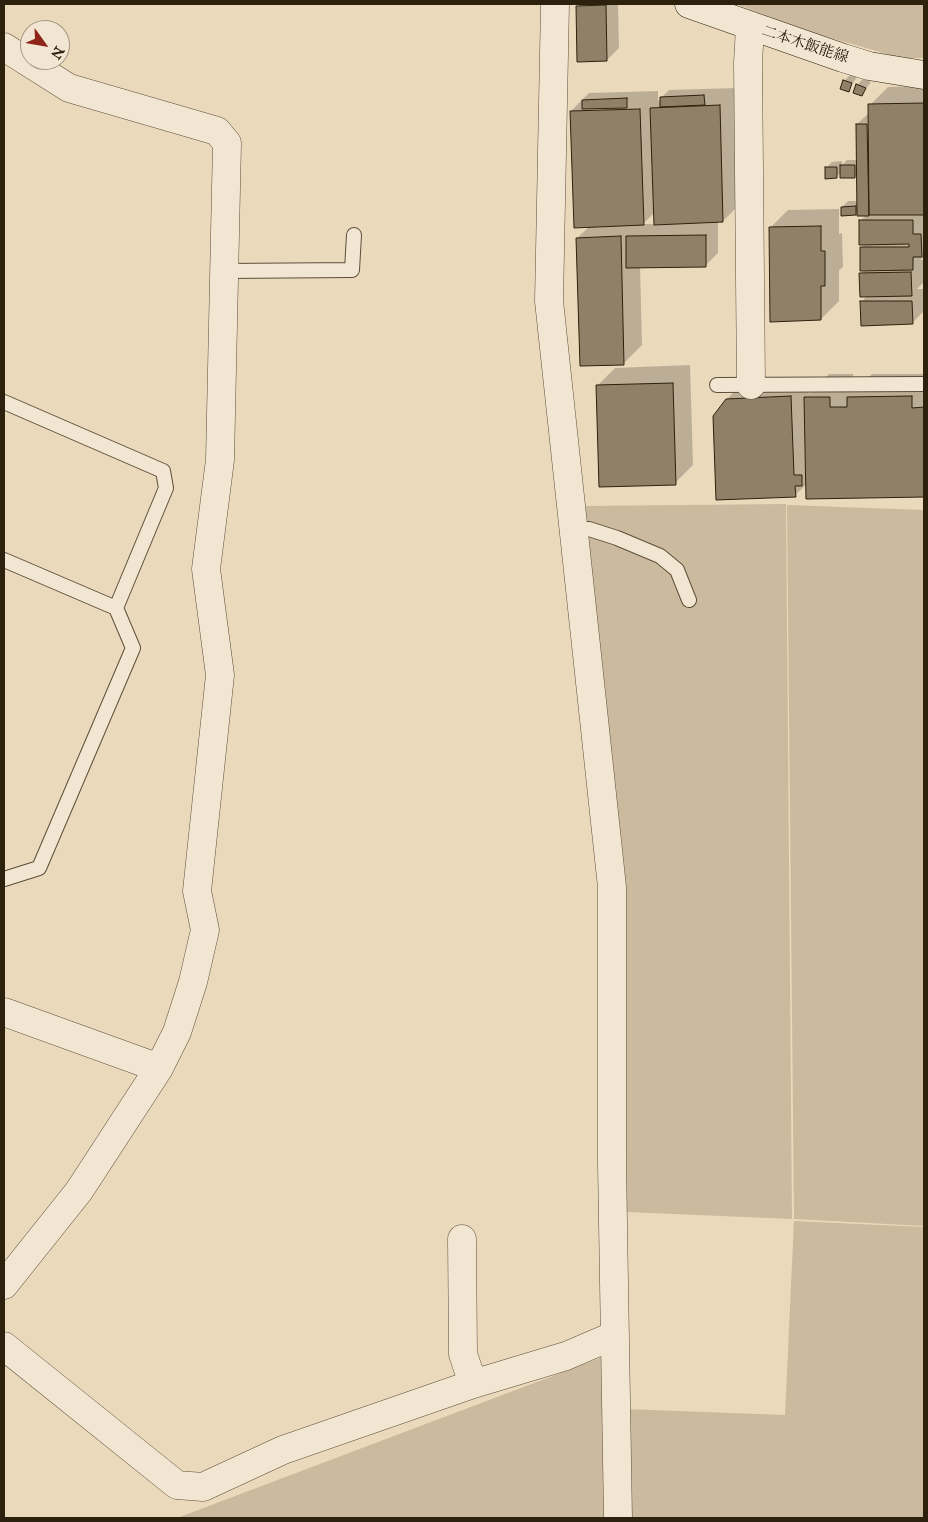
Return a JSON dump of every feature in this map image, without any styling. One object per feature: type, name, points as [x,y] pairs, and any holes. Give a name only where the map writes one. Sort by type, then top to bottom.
[{"type":"street","points":[[555,4],[548,301],[612,887],[618,1518]]},
{"type":"street","name":"二本木飯能線","points":[[689,4],[750,27],[869,66],[924,75]]},
{"type":"street","points":[[750,27],[751,385]]},
{"type":"street","points":[[4,47],[69,88],[217,131],[227,143],[220,460],[206,569],[220,676],[196,891],[205,930],[193,982],[177,1032],[159,1068],[79,1191],[4,1285]]},
{"type":"street","points":[[4,1012],[159,1068]]},
{"type":"street","points":[[462,1239],[463,1354],[473,1384]]},
{"type":"street","points":[[4,1346],[177,1485],[203,1487],[283,1450],[473,1384],[566,1356],[615,1335]]},
{"type":"lane","points":[[224,271],[352,270],[354,235]]},
{"type":"lane","points":[[717,386],[924,384]]},
{"type":"lane","points":[[4,402],[163,471],[166,488],[116,608]]},
{"type":"lane","points":[[574,531],[588,529],[618,538],[660,556],[677,570],[689,600]]},
{"type":"lane","points":[[4,560],[116,608],[133,648],[39,868],[4,879]]},
{"type":"shaded area","points":[[736,4],[924,4],[924,58],[901,58],[806,31]]},
{"type":"shaded area","points":[[786,504],[792,1219],[627,1212],[623,975],[584,506]]},
{"type":"shaded area","points":[[787,505],[924,510],[924,1226],[794,1219]]},
{"type":"shaded area","points":[[794,1221],[924,1227],[924,1518],[625,1518],[624,1409],[785,1415]]},
{"type":"shaded area","points":[[603,1357],[606,1518],[177,1518]]},
{"type":"building","points":[[606,5],[607,61],[577,62],[576,6]]},
{"type":"building","points":[[843,80],[852,83],[849,92],[840,89]]},
{"type":"building","points":[[856,84],[866,88],[862,96],[853,93]]},
{"type":"building","points":[[704,95],[705,105],[660,107],[660,97]]},
{"type":"building","points":[[627,98],[627,108],[582,109],[582,100]]},
{"type":"building","points":[[924,103],[924,215],[869,215],[868,104]]},
{"type":"building","points":[[720,105],[723,222],[654,225],[650,108]]},
{"type":"building","points":[[640,109],[644,225],[574,228],[570,111]]},
{"type":"building","points":[[856,124],[867,124],[869,216],[857,216]]},
{"type":"building","points":[[840,165],[855,165],[855,178],[840,178]]},
{"type":"building","points":[[825,167],[837,167],[837,178],[825,179]]},
{"type":"building","points":[[856,206],[856,215],[841,216],[841,207]]},
{"type":"building","points":[[859,220],[913,220],[913,234],[921,234],[922,257],[913,257],[913,270],[860,271],[860,247],[909,247],[909,244],[859,245]]},
{"type":"building","points":[[821,226],[821,251],[825,251],[825,286],[821,286],[821,320],[770,322],[769,227]]},
{"type":"building","points":[[706,235],[706,267],[626,268],[626,236]]},
{"type":"building","points":[[621,236],[624,365],[580,366],[576,238]]},
{"type":"building","points":[[911,272],[912,296],[860,297],[859,273]]},
{"type":"building","points":[[860,301],[912,301],[913,324],[861,326]]},
{"type":"building","points":[[673,383],[676,485],[599,487],[596,385]]},
{"type":"building","points":[[791,396],[794,475],[802,475],[802,486],[795,486],[796,497],[716,500],[713,416],[726,399]]},
{"type":"building","points":[[912,396],[912,408],[924,407],[924,497],[806,499],[804,397],[830,397],[830,407],[847,407],[847,397]]}]
